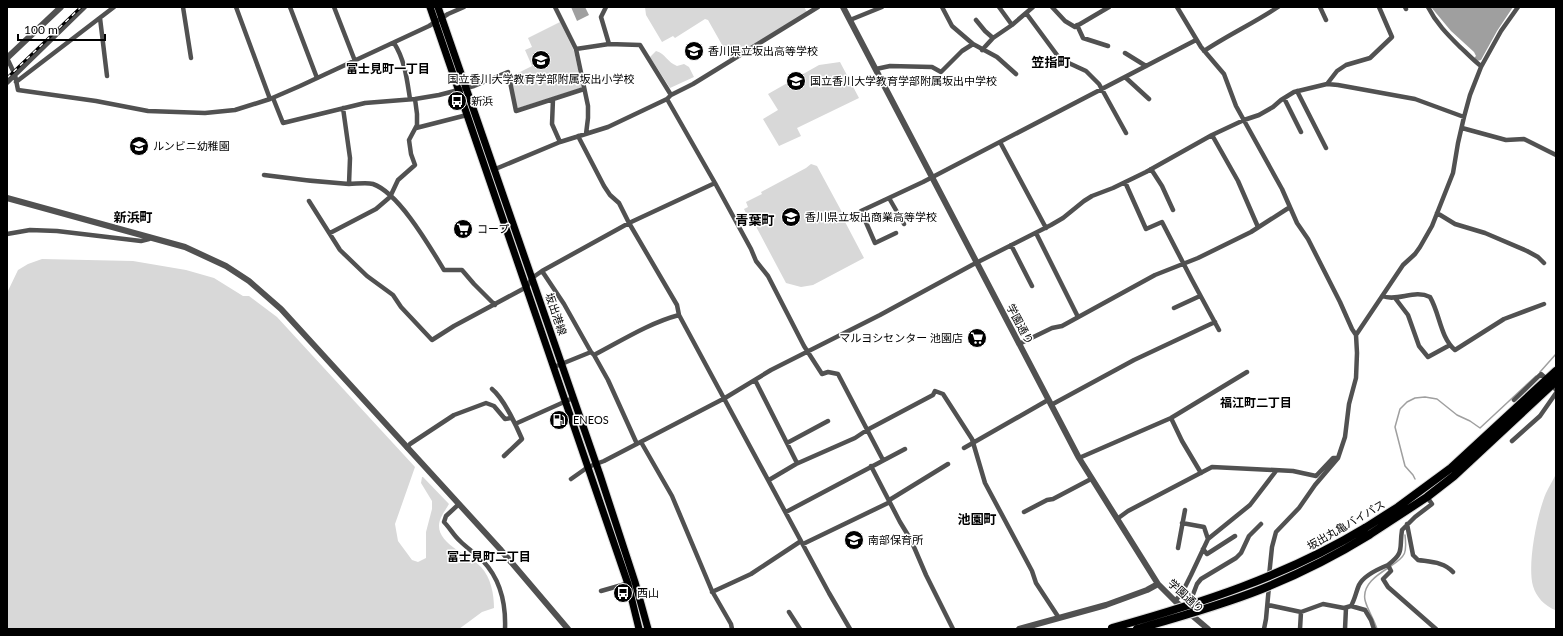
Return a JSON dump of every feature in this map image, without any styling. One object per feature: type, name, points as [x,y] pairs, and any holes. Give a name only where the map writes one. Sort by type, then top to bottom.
[{"type":"highway","name":"坂出丸亀バイパス","points":[[1137,629],[1226,602],[1261,589],[1319,563],[1367,532],[1427,497],[1479,454],[1553,385],[1556,371]]},
{"type":"highway","name":"坂出丸亀バイパス","points":[[1110,628],[1217,597],[1257,582],[1367,532],[1451,468],[1553,385]]},
{"type":"main road","name":"坂出港線","points":[[430,7],[532,278],[558,366]]},
{"type":"main road","name":"坂出港線","points":[[436,22],[438,7]]},
{"type":"main road","name":"坂出港線","points":[[462,89],[467,115],[491,171],[526,286],[596,464],[631,583],[639,629]]},
{"type":"main road","name":"坂出港線","points":[[570,400],[588,467],[648,629]]},
{"type":"street","points":[[61,7],[7,58],[15,75],[18,90],[96,101],[148,111],[205,114],[235,110],[271,99],[355,62],[464,7]]},
{"type":"street","points":[[7,83],[85,7]]},
{"type":"street","points":[[16,82],[114,7]]},
{"type":"street","points":[[183,7],[191,58]]},
{"type":"street","points":[[236,7],[271,99],[283,123],[366,103],[412,99],[462,89],[508,72],[516,111],[584,89]]},
{"type":"street","points":[[290,7],[317,78]]},
{"type":"street","points":[[334,7],[355,62]]},
{"type":"street","points":[[555,7],[576,49],[588,118],[586,134]]},
{"type":"street","points":[[606,7],[601,17],[609,44]]},
{"type":"street","points":[[491,171],[560,142],[608,127],[669,97],[693,84],[818,7]]},
{"type":"street","name":"学園通り","points":[[843,7],[1079,458],[1158,584],[1175,601],[1208,629]]},
{"type":"street","points":[[850,20],[882,7]]},
{"type":"street","points":[[942,7],[952,26],[973,44],[997,57],[1016,74]]},
{"type":"street","points":[[999,7],[1012,25]]},
{"type":"street","points":[[982,50],[993,38],[1012,25],[1033,7]]},
{"type":"street","points":[[1052,7],[1065,20],[1075,27],[1109,7]]},
{"type":"street","points":[[1177,7],[1196,40],[1224,74],[1244,120],[1282,189],[1297,223],[1308,239],[1356,335]]},
{"type":"street","points":[[1204,51],[1222,39],[1259,20],[1278,7]]},
{"type":"street","points":[[1320,7],[1326,20]]},
{"type":"street","points":[[1327,84],[1337,71],[1346,65],[1370,58],[1392,37],[1379,7]]},
{"type":"street","points":[[1428,7],[1433,17],[1445,33],[1474,61],[1482,66]]},
{"type":"street","points":[[1264,629],[1268,605],[1272,547],[1276,532],[1299,508],[1315,485],[1338,458],[1345,437],[1349,404],[1356,378],[1356,335],[1359,328],[1402,265],[1415,254],[1420,247],[1437,213],[1453,173],[1470,95],[1482,66],[1501,32],[1518,7]]},
{"type":"street","points":[[1026,13],[1060,59],[1086,71],[1093,77],[1102,88],[1126,133]]},
{"type":"street","points":[[100,18],[107,76]]},
{"type":"street","points":[[976,20],[993,38]]},
{"type":"street","points":[[1077,25],[1083,38],[1108,46]]},
{"type":"street","points":[[896,233],[875,243],[861,211],[1000,142],[1196,40]]},
{"type":"street","points":[[330,233],[376,210],[390,197],[398,180],[415,165],[411,154],[409,140],[416,128],[417,114],[400,53],[394,43]]},
{"type":"street","points":[[576,49],[609,44],[640,45],[751,249],[756,261],[768,276],[807,352],[822,374],[828,372],[838,374],[884,460]]},
{"type":"street","points":[[876,69],[890,66],[932,67],[941,72],[962,51],[973,44]]},
{"type":"street","points":[[1125,53],[1146,66]]},
{"type":"street","points":[[1125,76],[1149,99]]},
{"type":"street","points":[[571,479],[588,467],[639,443],[725,398],[807,352],[880,315],[976,262],[1046,228],[1063,218],[1084,201],[1151,169],[1212,135],[1244,120],[1259,115],[1297,91],[1327,84],[1415,98],[1464,117]]},
{"type":"street","points":[[1297,91],[1326,148]]},
{"type":"street","points":[[1284,98],[1301,132]]},
{"type":"street","points":[[553,99],[552,124],[560,142]]},
{"type":"street","points":[[342,108],[350,158],[349,184]]},
{"type":"street","points":[[416,128],[467,115]]},
{"type":"street","points":[[1462,128],[1506,140],[1524,139],[1556,155]]},
{"type":"street","points":[[1212,135],[1238,181],[1258,227]]},
{"type":"street","points":[[578,136],[604,186],[610,195],[619,203],[629,224],[677,305],[679,314],[829,593],[850,629]]},
{"type":"street","points":[[1000,142],[1046,228]]},
{"type":"street","points":[[1151,169],[1162,186],[1173,210]]},
{"type":"street","points":[[264,175],[349,184],[372,184],[390,197],[419,229],[444,270],[462,270],[495,305]]},
{"type":"street","points":[[1125,182],[1146,229],[1162,222],[1219,330]]},
{"type":"street","points":[[309,201],[340,250],[367,276],[393,295],[401,307],[432,340],[526,286],[532,278],[542,271],[629,224],[715,183]]},
{"type":"street","points":[[7,198],[185,247],[226,266],[264,293],[287,314],[532,585],[568,629]]},
{"type":"street","points":[[889,198],[904,224]]},
{"type":"street","points":[[1019,344],[1052,328],[1062,326],[1155,275],[1198,258],[1258,227],[1290,207]]},
{"type":"street","points":[[1437,213],[1455,224],[1485,233],[1527,251],[1544,263]]},
{"type":"street","points":[[7,234],[30,230],[141,241],[149,239],[150,237]]},
{"type":"street","points":[[1036,233],[1078,317]]},
{"type":"street","points":[[1012,245],[1032,286]]},
{"type":"street","points":[[542,271],[564,304],[608,380],[639,443],[672,496],[712,592],[731,624],[732,629]]},
{"type":"street","points":[[1382,296],[1389,299],[1424,294],[1430,297],[1442,329],[1450,345],[1456,350],[1504,319],[1544,304]]},
{"type":"street","points":[[1174,308],[1200,296]]},
{"type":"street","points":[[1395,298],[1408,315],[1419,346],[1428,357],[1450,345]]},
{"type":"street","points":[[558,366],[592,353],[679,314]]},
{"type":"street","points":[[964,448],[1050,402],[1215,322]]},
{"type":"street","points":[[1079,458],[1171,418],[1247,372]]},
{"type":"street","points":[[1512,441],[1540,416],[1553,385],[1543,375],[1538,376],[1514,400]]},
{"type":"street","points":[[755,380],[797,463]]},
{"type":"street","points":[[492,390],[496,393],[515,424],[522,439],[504,456]]},
{"type":"street","points":[[769,480],[797,463],[855,438],[867,430],[933,395],[936,390],[943,394],[948,401],[973,442],[985,483],[1032,571],[1036,583],[1059,618]]},
{"type":"street","points":[[515,424],[570,400]]},
{"type":"street","points":[[407,448],[410,444],[454,414],[482,404],[490,403],[505,419],[511,418]]},
{"type":"street","points":[[1171,418],[1182,441],[1201,473]]},
{"type":"street","points":[[787,443],[828,421]]},
{"type":"street","points":[[786,512],[905,449]]},
{"type":"street","points":[[1117,519],[1128,511],[1212,467],[1293,471],[1316,476],[1333,458],[1338,458]]},
{"type":"street","points":[[712,592],[751,574],[802,542],[890,501],[948,464]]},
{"type":"street","points":[[871,466],[911,540],[926,576],[953,629]]},
{"type":"street","points":[[1175,601],[1182,593],[1208,539],[1250,505],[1276,471]]},
{"type":"street","points":[[1024,512],[1047,500],[1053,499],[1091,478]]},
{"type":"street","points":[[1345,629],[1349,607],[1356,596],[1359,585],[1376,570],[1389,567],[1397,558],[1401,552],[1402,530],[1407,524],[1432,504],[1427,497]]},
{"type":"street","points":[[458,504],[446,516],[444,522],[458,539],[483,561],[493,573],[503,593],[505,629]]},
{"type":"street","points":[[1178,548],[1184,510]]},
{"type":"street","points":[[1182,523],[1204,527],[1208,539]]},
{"type":"street","points":[[1186,610],[1197,584],[1201,579],[1236,558],[1241,553],[1249,536],[1260,524]]},
{"type":"street","points":[[1407,524],[1413,555],[1418,560],[1442,564],[1454,572]]},
{"type":"street","points":[[1203,549],[1207,554],[1235,536]]},
{"type":"street","points":[[1389,567],[1392,571],[1383,579],[1388,587],[1436,629]]},
{"type":"street","points":[[601,591],[631,583]]},
{"type":"street","points":[[1019,629],[1106,605],[1147,590],[1158,584]]},
{"type":"street","points":[[1268,605],[1301,612],[1323,604],[1365,610],[1374,629]]},
{"type":"street","points":[[789,612],[800,629]]},
{"type":"street","points":[[1300,629],[1301,612]]},
{"type":"shaded area","points":[[571,7],[585,7],[589,15],[577,21]]},
{"type":"shaded area","points":[[645,7],[804,7],[807,12],[730,59],[708,20],[705,19],[675,38],[673,36],[662,42],[646,15]]},
{"type":"shaded area","points":[[1431,7],[1513,7],[1497,31],[1481,60],[1477,61],[1474,58],[1476,56],[1474,52],[1451,31]]},
{"type":"shaded area","points":[[560,22],[574,51],[582,87],[518,108],[516,107],[510,77],[532,66],[525,50],[532,47],[528,38]]},
{"type":"shaded area","points":[[656,51],[677,66],[684,64],[689,67],[694,77],[670,88],[650,57]]},
{"type":"shaded area","points":[[840,62],[859,98],[797,128],[801,136],[779,146],[763,119],[778,110],[768,94],[819,65]]},
{"type":"shaded area","points":[[811,164],[817,166],[843,214],[843,218],[864,258],[813,285],[801,287],[786,283],[752,219],[749,219],[744,209],[748,207],[746,202]]},
{"type":"shaded area","points":[[42,259],[133,261],[186,270],[214,278],[243,296],[249,296],[277,317],[415,467],[395,524],[398,541],[412,560],[418,562],[426,558],[426,532],[432,509],[432,501],[421,483],[423,477],[449,504],[440,520],[440,533],[449,544],[476,563],[484,571],[491,586],[494,608],[482,612],[459,629],[7,629],[7,293],[18,270],[28,264]]},
{"type":"shaded area","points":[[1556,474],[1555,610],[1544,604],[1536,594],[1531,577],[1531,566],[1539,513],[1546,493]]},
{"type":"waterway","points":[[1540,372],[1556,354]]},
{"type":"waterway","points":[[1415,479],[1405,466],[1395,427],[1400,409],[1407,402],[1415,398],[1425,397],[1437,399],[1457,415],[1480,428],[1536,376]]},
{"type":"waterway","points":[[1391,566],[1403,557],[1406,546],[1405,535]]},
{"type":"waterway","points":[[1377,629],[1366,603],[1365,595],[1371,581],[1388,568]]},
{"type":"railway","points":[[7,78],[81,7]]},
{"type":"place","name":"香川県立坂出高等学校","points":[[694,51]]},
{"type":"place","name":"国立香川大学教育学部附属坂出小学校","points":[[541,60]]},
{"type":"place","name":"国立香川大学教育学部附属坂出中学校","points":[[796,81]]},
{"type":"place","name":"新浜","points":[[457,101]]},
{"type":"place","name":"ルンビニ幼稚園","points":[[139,146]]},
{"type":"place","name":"香川県立坂出商業高等学校","points":[[791,217]]},
{"type":"place","name":"コープ","points":[[463,229]]},
{"type":"place","name":"マルヨシセンター 池園店","points":[[977,338]]},
{"type":"place","name":"ENEOS","points":[[559,420]]},
{"type":"place","name":"南部保育所","points":[[854,540]]},
{"type":"place","name":"西山","points":[[623,593]]},
{"type":"district","name":"笠指町","points":[[1051,62]]},
{"type":"district","name":"富士見町一丁目","points":[[388,69]]},
{"type":"district","name":"新浜町","points":[[133,217]]},
{"type":"district","name":"青葉町","points":[[755,220]]},
{"type":"district","name":"福江町二丁目","points":[[1256,403]]},
{"type":"district","name":"池園町","points":[[977,519]]},
{"type":"district","name":"富士見町二丁目","points":[[489,557]]}]
